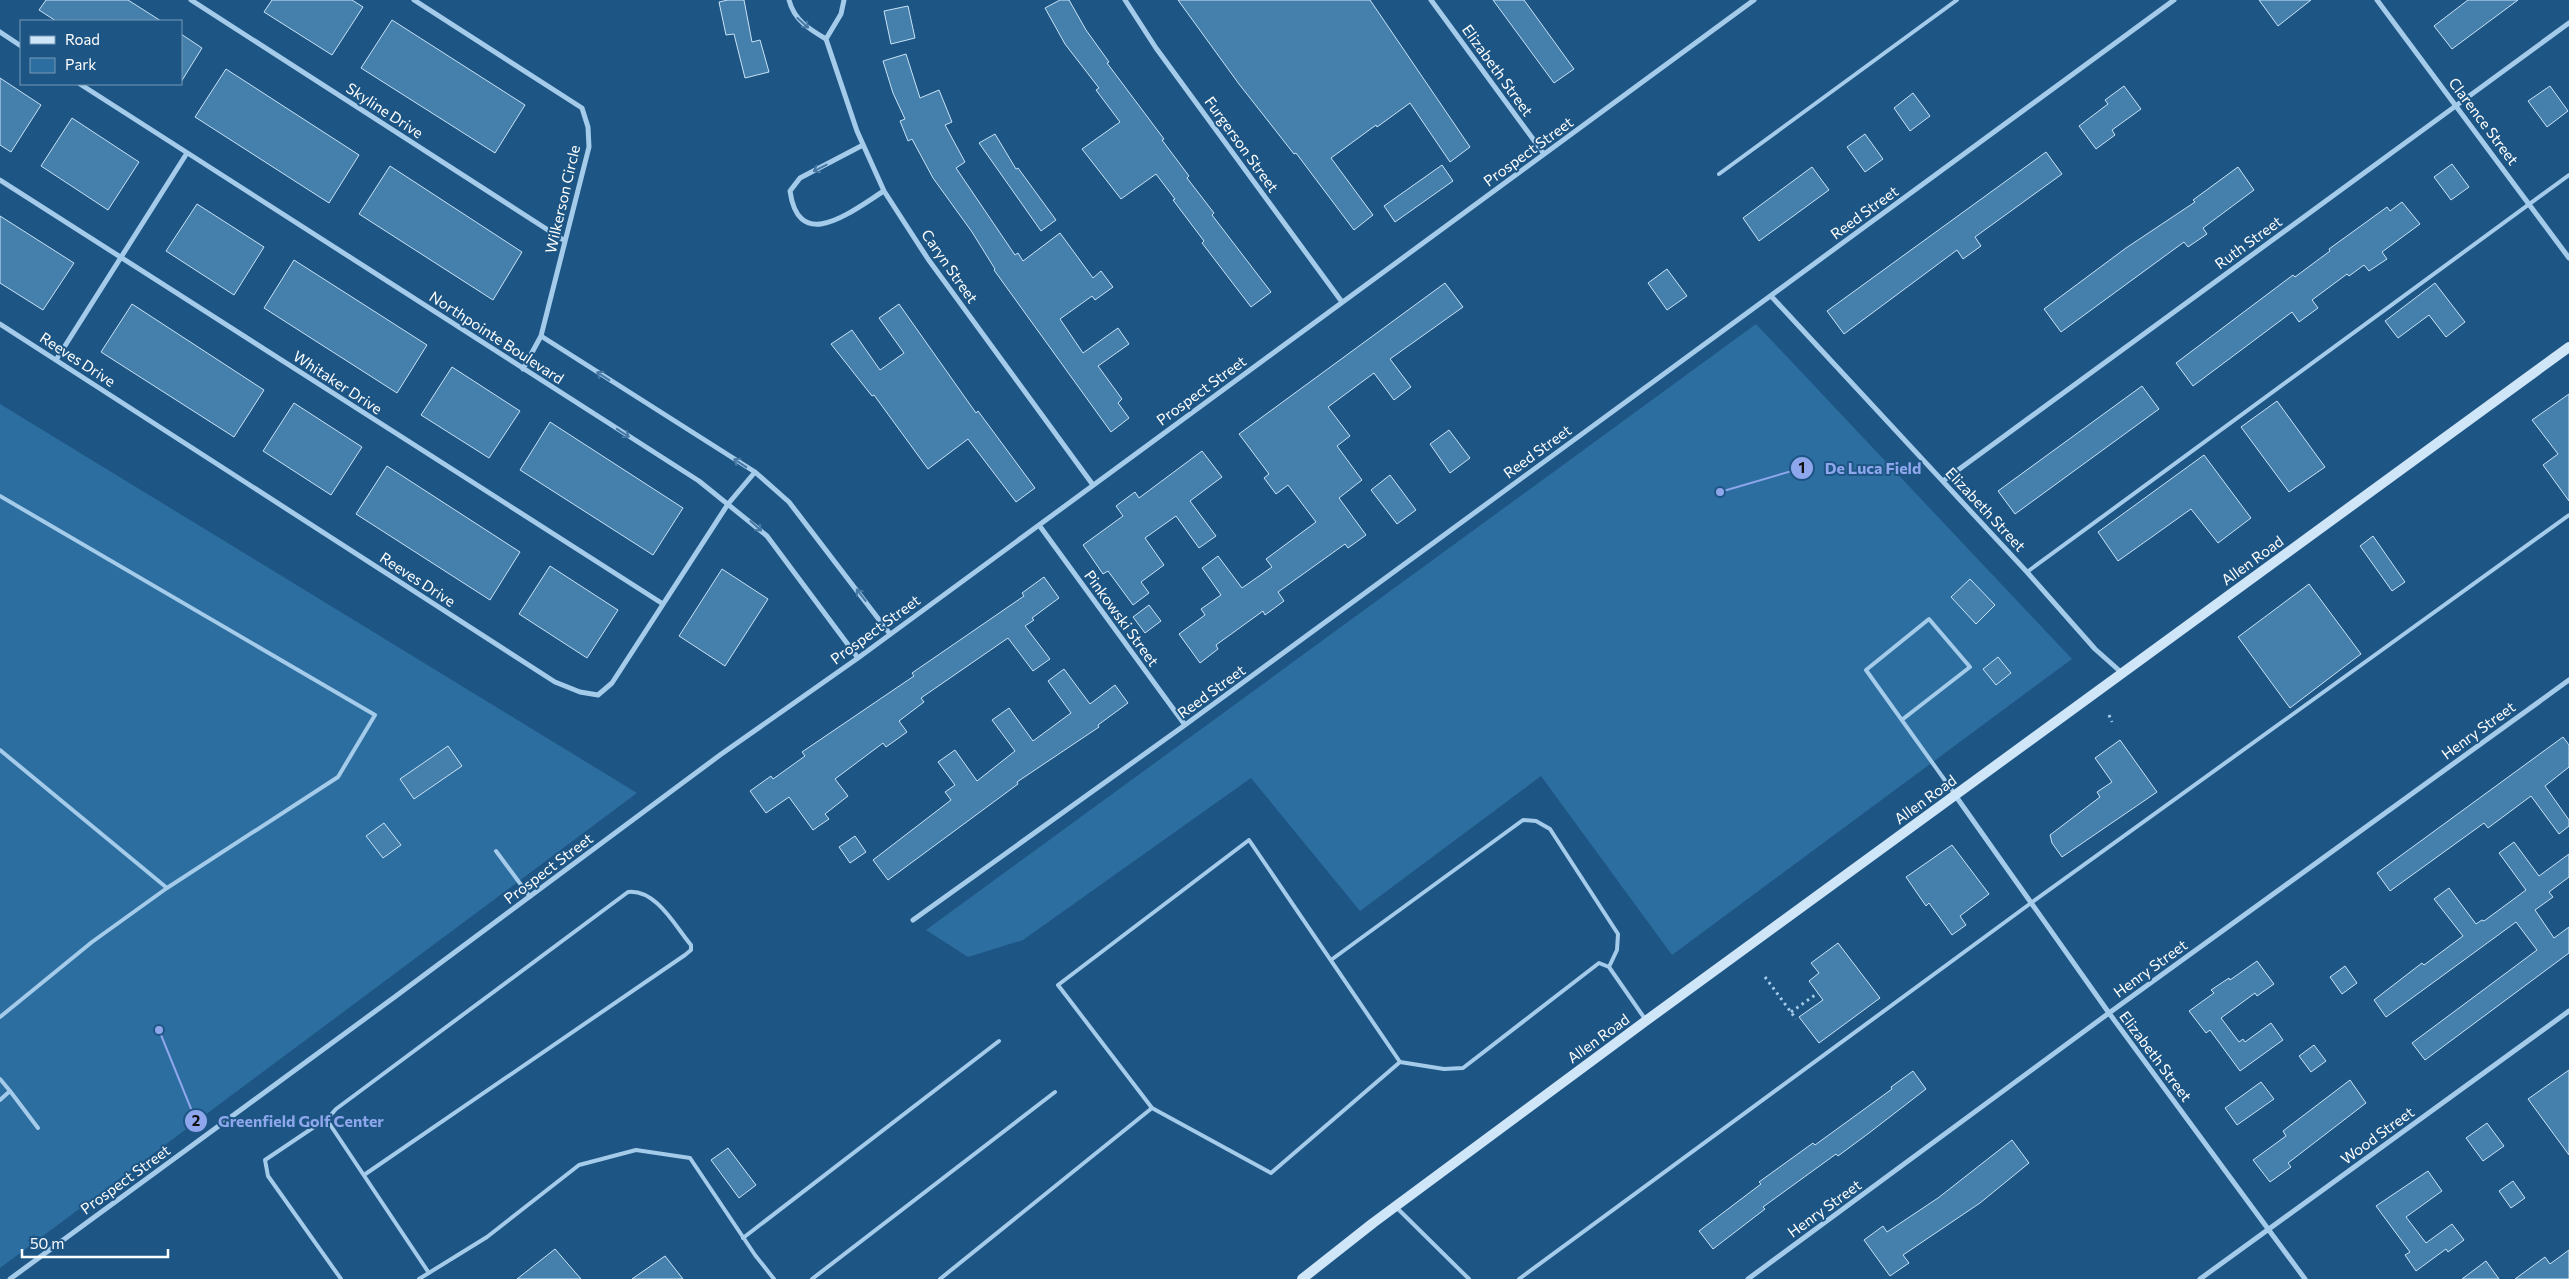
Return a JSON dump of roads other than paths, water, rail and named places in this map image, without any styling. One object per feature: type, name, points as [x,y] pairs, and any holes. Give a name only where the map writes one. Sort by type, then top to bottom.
[{"type":"main road","name":"Allen Road","points":[[1303,1279],[1395,1206],[1647,1020],[2569,347]]},
{"type":"street","name":"Skyline Drive","points":[[191,0],[565,241]]},
{"type":"street","name":"Wilkerson Circle","points":[[414,0],[582,108],[588,126],[589,147],[541,336],[523,369]]},
{"type":"street","points":[[789,0],[795,16],[808,28],[826,39],[841,14],[844,0]]},
{"type":"street","name":"Furgerson Street","points":[[1125,0],[1156,48],[1342,302]]},
{"type":"street","name":"Elizabeth Street","points":[[1432,0],[1544,154]]},
{"type":"street","name":"Prospect Street","points":[[10,1279],[720,755],[858,658],[1754,0]]},
{"type":"street","name":"Reed Street","points":[[913,920],[1185,725],[2174,0]]},
{"type":"street","name":"Clarence Street","points":[[2377,0],[2569,258]]},
{"type":"street","name":"Ruth Street","points":[[1943,481],[2569,23]]},
{"type":"street","points":[[0,32],[20,45]]},
{"type":"street","name":"Caryn Street","points":[[826,39],[863,145],[884,192],[928,259],[1093,485]]},
{"type":"street","name":"Northpointe Boulevard","points":[[82,85],[698,482],[728,504],[767,536],[858,658]]},
{"type":"street","points":[[863,145],[800,178],[790,191],[792,207],[802,220],[820,225],[835,222],[884,192]]},
{"type":"street","points":[[56,360],[187,153]]},
{"type":"street","name":"Whitaker Drive","points":[[0,180],[663,604]]},
{"type":"street","name":"Elizabeth Street","points":[[1771,296],[2027,572],[2095,649],[2122,673]]},
{"type":"street","name":"Reeves Drive","points":[[0,324],[554,682],[580,692],[598,695],[612,683],[728,504],[755,472]]},
{"type":"street","name":"Northpointe Boulevard","points":[[541,336],[755,472],[789,502],[890,634]]},
{"type":"street","name":"Pinkowski Street","points":[[1038,525],[1185,725]]},
{"type":"street","name":"Henry Street","points":[[1748,1279],[2109,1013],[2569,680]]},
{"type":"street","name":"Elizabeth Street","points":[[1955,795],[2109,1013],[2305,1279]]},
{"type":"street","name":"Wood Street","points":[[2200,1279],[2569,1011]]},
{"type":"lane","points":[[1719,174],[1957,0]]},
{"type":"lane","points":[[2027,572],[2569,175]]},
{"type":"lane","points":[[0,496],[375,715],[338,777],[167,888],[92,942],[0,1017]]},
{"type":"lane","points":[[1519,1279],[2031,903],[2569,514]]},
{"type":"lane","points":[[1903,719],[1970,667],[1929,618],[1866,670],[1903,719],[1955,795]]},
{"type":"lane","points":[[0,750],[167,888]]},
{"type":"lane","points":[[1330,960],[1523,820],[1536,821],[1550,829],[1618,934],[1617,950],[1609,967]]},
{"type":"lane","points":[[1400,1062],[1271,1173],[1152,1108],[1058,985],[1249,840],[1400,1062],[1444,1069],[1463,1068],[1599,963],[1609,967],[1647,1020]]},
{"type":"lane","points":[[496,851],[530,897]]},
{"type":"lane","points":[[341,1279],[268,1176],[265,1160],[329,1117],[336,1109],[628,892],[637,891],[654,900],[691,945],[692,950],[685,955],[364,1175]]},
{"type":"lane","points":[[743,1238],[999,1041]]},
{"type":"lane","points":[[0,1079],[38,1128]]},
{"type":"lane","points":[[0,1100],[10,1091]]},
{"type":"lane","points":[[812,1279],[1055,1092]]},
{"type":"lane","points":[[940,1279],[1152,1108]]},
{"type":"lane","points":[[329,1117],[329,1123],[429,1273]]},
{"type":"lane","points":[[419,1279],[487,1237],[579,1165],[636,1150],[690,1158],[743,1238],[774,1279]]},
{"type":"lane","points":[[1395,1206],[1469,1279]]},
{"type":"place","name":"De Luca Field","points":[[1720,492]]},
{"type":"place","name":"Greenfield Golf Center","points":[[159,1030]]}]
